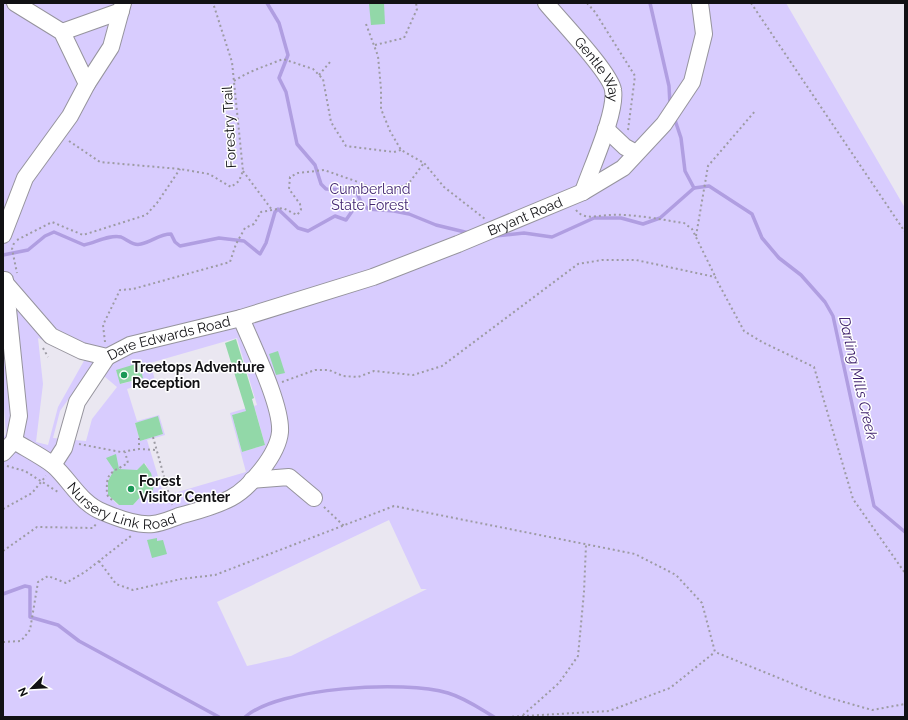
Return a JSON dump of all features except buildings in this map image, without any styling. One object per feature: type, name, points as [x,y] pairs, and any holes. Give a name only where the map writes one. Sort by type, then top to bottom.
[{"type":"lane","points":[[15,3],[62,32],[87,84]]},
{"type":"lane","name":"Gentle Way","points":[[546,3],[597,62],[613,88],[612,110],[583,192]]},
{"type":"lane","name":"Bryant Road","points":[[241,318],[372,276],[458,244],[583,192],[623,168],[664,124],[692,82],[704,34],[700,3]]},
{"type":"lane","points":[[62,32],[122,7]]},
{"type":"lane","points":[[3,235],[25,178],[56,133],[70,116],[87,84],[111,48],[122,7]]},
{"type":"lane","points":[[606,128],[625,147],[636,154]]},
{"type":"lane","points":[[3,453],[14,441],[19,416],[4,279]]},
{"type":"lane","name":"Dare Edwards Road","points":[[4,279],[51,336],[82,351],[107,358],[130,345],[241,318]]},
{"type":"lane","name":"Nursery Link Road","points":[[14,441],[53,465],[86,500],[102,512],[140,524],[153,524],[214,506],[233,498],[252,480],[271,458],[278,445],[280,430],[275,404],[269,386],[241,318]]},
{"type":"lane","points":[[53,465],[66,441],[77,402],[107,358]]},
{"type":"lane","points":[[252,480],[289,477],[314,498]]},
{"type":"path","points":[[213,3],[232,62],[234,81]]},
{"type":"path","points":[[375,45],[404,38],[417,9],[416,3]]},
{"type":"path","points":[[751,3],[905,232]]},
{"type":"path","points":[[366,24],[375,45],[381,89],[381,109],[390,131],[401,150],[424,163],[444,187],[494,229]]},
{"type":"path","name":"Forestry Trail","points":[[180,169],[210,174],[231,187],[239,180],[243,171],[234,81],[250,71],[283,59],[290,60],[313,69],[319,75]]},
{"type":"path","points":[[330,62],[319,75],[324,79],[331,122],[346,146],[394,152],[401,150]]},
{"type":"path","points":[[696,238],[708,166],[756,110]]},
{"type":"path","points":[[15,259],[12,250],[15,242],[52,222],[83,235],[146,215],[161,199],[180,169],[100,162],[56,133]]},
{"type":"path","points":[[103,325],[120,290],[133,289],[230,262],[236,244],[241,238],[245,228],[254,224],[261,212],[283,208],[297,214],[301,210],[300,204],[289,190],[290,177],[298,173],[324,170],[362,183],[382,193],[391,192],[409,183],[424,163]]},
{"type":"path","points":[[243,171],[272,210]]},
{"type":"path","points":[[588,217],[617,214],[684,223],[692,229],[715,277],[744,331],[762,342],[814,367],[853,499],[905,573]]},
{"type":"path","points":[[269,386],[315,370],[329,370],[343,376],[358,377],[374,371],[413,375],[442,366],[578,264],[602,260],[636,260],[715,277]]},
{"type":"path","points":[[153,437],[176,517]]},
{"type":"path","points":[[139,438],[139,449]]},
{"type":"path","points":[[66,441],[121,452],[139,449],[156,450]]},
{"type":"path","points":[[115,503],[107,495],[106,480],[112,471],[128,463],[125,452]]},
{"type":"path","points":[[3,509],[32,493],[43,481],[53,465]]},
{"type":"path","points":[[314,498],[344,526]]},
{"type":"path","points":[[99,561],[116,584],[133,590],[181,579],[215,575],[394,506],[635,554],[676,575],[702,603],[715,652]]},
{"type":"path","points":[[3,551],[37,527],[94,528],[102,512]]},
{"type":"path","points":[[3,642],[21,641],[30,630],[38,582],[48,576],[66,583],[85,572],[134,534],[140,524]]},
{"type":"path","points":[[522,716],[559,683],[578,656],[584,592],[586,544]]},
{"type":"path","points":[[715,652],[823,696],[872,710],[905,704]]},
{"type":"path","points":[[507,717],[609,711],[670,688],[715,652]]},
{"type":"green space","name":"Cumberland State Forest","points":[[3,3],[786,3],[905,208],[905,717],[3,717],[3,438],[6,434],[3,395]],"holes":[[[38,338],[85,359],[58,407],[48,445],[36,442],[43,384]],[[237,338],[257,405],[230,413],[246,472],[164,496],[147,440],[165,435],[159,415],[137,421],[127,389],[155,380],[150,363]],[[92,366],[117,387],[92,419],[86,441],[53,438],[60,411]],[[116,370],[143,378],[121,384]],[[255,409],[265,445],[242,452],[232,415]],[[158,417],[163,434],[140,441],[135,423]],[[145,463],[152,479],[152,496],[143,494],[133,505],[118,505],[108,495],[108,481],[113,472],[136,471]],[[389,520],[421,589],[427,589],[291,656],[247,666],[217,602]]]},
{"type":"waterway","points":[[267,3],[279,23],[288,55],[279,78],[286,92],[297,144],[315,165],[321,184],[326,189],[347,190],[357,193],[361,202]]},
{"type":"waterway","points":[[650,3],[669,86],[670,105]]},
{"type":"waterway","points":[[674,117],[681,138],[685,171],[694,188]]},
{"type":"waterway","name":"Darling Mills Creek","points":[[694,188],[709,186],[752,214],[762,238],[779,258],[801,275],[825,302],[833,316],[874,506],[905,532]]},
{"type":"waterway","points":[[495,236],[524,233],[552,237],[594,218],[621,218],[643,224],[660,218],[694,188]]},
{"type":"waterway","points":[[3,255],[28,250],[45,236],[54,232],[84,245],[117,236],[138,244],[145,243],[163,235],[171,234],[175,242],[180,246],[219,238],[244,241],[260,254],[266,243],[275,212],[278,209],[298,228],[308,231],[335,216],[346,220],[357,204],[361,202],[368,209],[409,214],[436,225],[469,233]]},
{"type":"waterway","points":[[3,594],[25,586],[30,587],[30,617],[58,625],[79,641],[219,717]]},
{"type":"waterway","points":[[245,717],[262,707],[285,699],[313,693],[374,687],[428,689],[448,693],[466,700],[494,717]]},
{"type":"place","name":"Treetops Adventure Reception","points":[[124,375]]},
{"type":"place","name":"Forest Visitor Center","points":[[131,489]]}]
